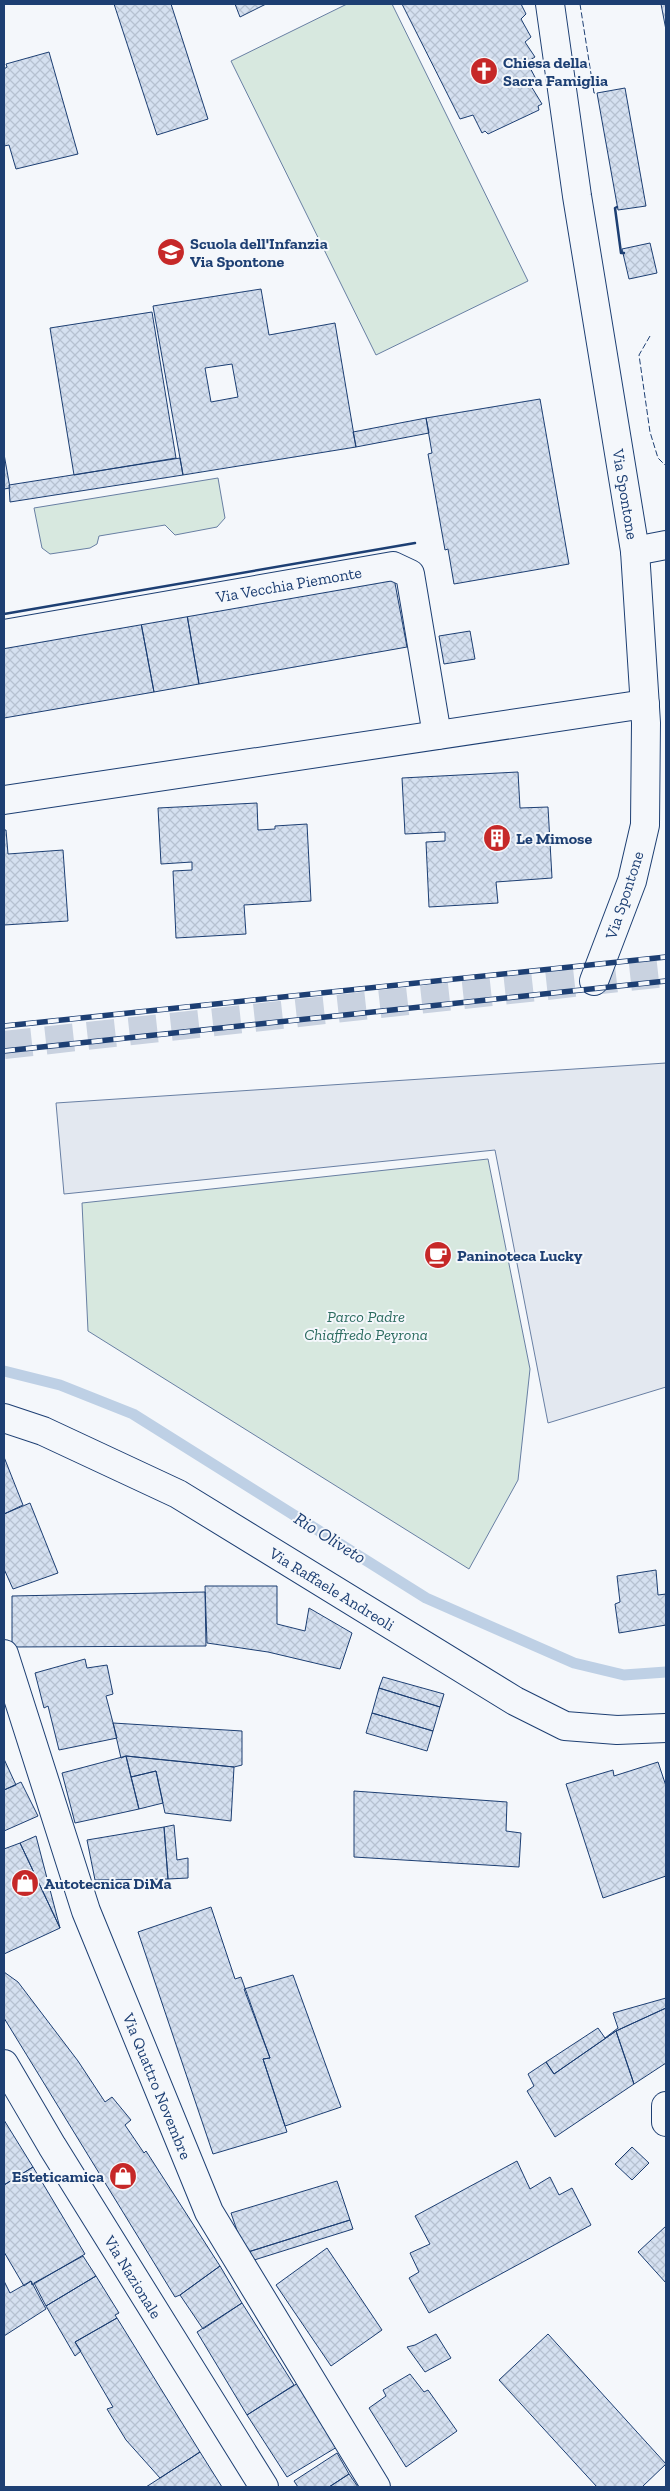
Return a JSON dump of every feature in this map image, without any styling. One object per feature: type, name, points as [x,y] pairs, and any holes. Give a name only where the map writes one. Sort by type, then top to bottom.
[{"type":"street","name":"Via Spontone","points":[[550,4],[577,196],[635,551],[645,704],[645,825],[632,881],[594,981]]},
{"type":"street","points":[[635,551],[666,545]]},
{"type":"street","name":"Via Vecchia Piemonte","points":[[4,634],[392,566],[410,574],[437,735]]},
{"type":"street","points":[[4,800],[645,704]]},
{"type":"street","name":"Via Raffaele Andreoli","points":[[4,1418],[43,1431],[178,1494],[515,1701],[565,1726],[617,1730],[666,1728]]},
{"type":"street","name":"Via Quattro Novembre","points":[[4,1654],[86,1911],[209,2212],[376,2487]]},
{"type":"street","name":"Via Nazionale","points":[[4,2064],[52,2146],[264,2487]]},
{"type":"street","points":[[666,2106],[666,2122]]},
{"type":"green space","points":[[347,4],[392,4],[528,281],[376,355],[231,61]]},
{"type":"green space","points":[[218,478],[225,518],[217,527],[175,535],[165,525],[99,536],[97,544],[90,548],[50,554],[42,548],[34,508]]},
{"type":"green space","name":"Parco Padre Chiaffredo Peyrona","points":[[488,1159],[530,1369],[518,1480],[469,1569],[88,1331],[82,1203]]},
{"type":"shaded area","points":[[666,1063],[666,1387],[548,1423],[495,1150],[64,1194],[56,1103]]},
{"type":"building","points":[[114,4],[171,4],[208,119],[157,135]]},
{"type":"building","points":[[235,4],[266,4],[240,17]]},
{"type":"building","name":"Chiesa della Sacra Famiglia","points":[[402,4],[521,4],[526,14],[521,19],[531,37],[525,42],[535,57],[527,62],[537,81],[531,86],[542,104],[538,106],[539,110],[488,134],[485,131],[482,133],[473,115],[460,119]]},
{"type":"building","points":[[661,4],[666,4],[666,30]]},
{"type":"building","points":[[49,52],[78,154],[16,169],[9,145],[4,146],[4,69],[7,67],[6,64]]},
{"type":"building","points":[[625,88],[646,206],[618,210],[597,93]]},
{"type":"building","points":[[650,243],[657,273],[629,279],[622,249]]},
{"type":"building","points":[[261,289],[269,335],[335,323],[356,447],[183,475],[153,306]],"holes":[[[232,364],[238,397],[211,402],[205,368]]]},
{"type":"building","points":[[152,312],[176,458],[74,475],[50,328]]},
{"type":"building","points":[[540,399],[569,564],[454,584],[448,549],[445,550],[428,454],[432,453],[426,418]]},
{"type":"building","points":[[426,418],[429,433],[356,447],[353,432]]},
{"type":"building","points":[[4,454],[10,488],[4,489]]},
{"type":"building","points":[[180,458],[183,475],[10,502],[9,485]]},
{"type":"building","points":[[394,578],[407,647],[199,684],[187,615]]},
{"type":"building","points":[[187,615],[199,684],[154,692],[141,623]]},
{"type":"building","points":[[141,623],[154,692],[4,718],[4,647]]},
{"type":"building","points":[[470,631],[475,659],[444,664],[439,636]]},
{"type":"building","name":"Le Mimose","points":[[518,772],[520,808],[548,807],[552,878],[496,882],[498,903],[429,907],[426,842],[445,841],[445,832],[405,834],[402,778]]},
{"type":"building","points":[[257,803],[258,830],[275,829],[275,826],[307,824],[311,901],[244,905],[246,934],[176,938],[173,871],[192,870],[192,862],[161,864],[158,808]]},
{"type":"building","points":[[4,830],[6,830],[8,854],[63,850],[68,921],[4,925]]},
{"type":"building","points":[[4,1457],[23,1505],[4,1514]]},
{"type":"building","points":[[30,1503],[58,1573],[13,1589],[4,1569],[4,1514]]},
{"type":"building","points":[[656,1570],[658,1595],[666,1594],[666,1625],[619,1633],[615,1604],[620,1602],[617,1576]]},
{"type":"building","points":[[205,1586],[277,1586],[277,1624],[305,1631],[309,1608],[352,1633],[340,1669],[268,1652],[207,1643]]},
{"type":"building","points":[[205,1592],[206,1646],[12,1647],[12,1596]]},
{"type":"building","points":[[85,1659],[87,1668],[107,1665],[113,1694],[106,1696],[117,1738],[59,1750],[48,1706],[44,1708],[35,1673]]},
{"type":"building","points":[[383,1677],[444,1694],[440,1707],[379,1688]]},
{"type":"building","points":[[379,1688],[440,1707],[433,1731],[372,1713]]},
{"type":"building","points":[[372,1713],[433,1731],[427,1751],[366,1733]]},
{"type":"building","points":[[113,1723],[242,1731],[242,1765],[234,1767],[126,1756],[121,1758]]},
{"type":"building","points":[[126,1756],[139,1809],[75,1823],[62,1773]]},
{"type":"building","points":[[126,1756],[234,1767],[231,1821],[165,1813],[156,1771],[131,1777]]},
{"type":"building","points":[[4,1759],[16,1785],[4,1790]]},
{"type":"building","points":[[658,1762],[666,1786],[666,1876],[603,1898],[566,1784],[613,1770],[614,1776]]},
{"type":"building","points":[[156,1771],[163,1803],[139,1809],[131,1777]]},
{"type":"building","points":[[21,1782],[38,1816],[4,1831],[4,1790]]},
{"type":"building","points":[[354,1791],[507,1802],[506,1831],[521,1833],[519,1867],[354,1857]]},
{"type":"building","points":[[174,1825],[177,1860],[188,1858],[188,1878],[168,1879],[164,1827]]},
{"type":"building","points":[[164,1827],[168,1879],[95,1880],[87,1840]]},
{"type":"building","points":[[36,1836],[60,1928],[20,1843]]},
{"type":"building","points":[[20,1843],[60,1928],[4,1954],[4,1849]]},
{"type":"building","points":[[211,1907],[235,1979],[241,1977],[270,2058],[263,2059],[287,2132],[213,2154],[138,1932]]},
{"type":"building","points":[[4,1972],[18,1982],[78,2061],[105,2102],[112,2097],[131,2120],[125,2125],[144,2153],[146,2151],[220,2266],[180,2295],[175,2297],[4,2018]]},
{"type":"building","points":[[293,1975],[341,2107],[285,2126],[263,2059],[270,2058],[244,1989]]},
{"type":"building","points":[[666,1998],[666,2008],[616,2031],[554,2074],[546,2062],[598,2028],[605,2038],[618,2028],[613,2013]]},
{"type":"building","points":[[666,2008],[666,2063],[634,2084],[616,2031]]},
{"type":"building","points":[[616,2031],[634,2084],[555,2137],[527,2091],[534,2086],[528,2074],[546,2062],[554,2074]]},
{"type":"building","points":[[4,2120],[33,2167],[4,2185]]},
{"type":"building","points":[[632,2147],[649,2163],[632,2180],[615,2164]]},
{"type":"building","points":[[517,2161],[530,2189],[550,2177],[559,2195],[572,2188],[591,2225],[429,2313],[409,2278],[419,2272],[410,2253],[430,2244],[415,2216]]},
{"type":"building","points":[[33,2167],[85,2254],[32,2285],[31,2281],[24,2286],[4,2252],[4,2185]]},
{"type":"building","points":[[337,2181],[350,2220],[248,2252],[244,2251],[231,2213]]},
{"type":"building","points":[[350,2220],[353,2229],[251,2261],[248,2252]]},
{"type":"building","points":[[666,2226],[666,2283],[638,2252]]},
{"type":"building","points":[[327,2248],[382,2330],[331,2366],[276,2285]]},
{"type":"building","points":[[83,2256],[96,2276],[46,2306],[34,2283]]},
{"type":"building","points":[[220,2266],[242,2303],[203,2329],[180,2295]]},
{"type":"building","points":[[96,2276],[119,2313],[115,2315],[117,2318],[75,2342],[81,2351],[75,2356],[46,2306]]},
{"type":"building","points":[[4,2281],[10,2293],[31,2281],[46,2309],[4,2336]]},
{"type":"building","points":[[242,2303],[294,2385],[247,2415],[197,2332]]},
{"type":"building","points":[[117,2318],[200,2452],[160,2478],[126,2440],[107,2409],[113,2407],[75,2342]]},
{"type":"building","points":[[436,2334],[451,2358],[425,2372],[407,2347]]},
{"type":"building","points":[[548,2334],[666,2464],[642,2487],[597,2487],[499,2380]]},
{"type":"building","points":[[410,2374],[424,2392],[428,2390],[457,2431],[406,2467],[369,2408],[386,2396],[383,2390]]},
{"type":"building","points":[[298,2383],[337,2447],[287,2477],[247,2415]]},
{"type":"building","points":[[200,2452],[222,2487],[146,2487],[160,2478]]},
{"type":"building","points":[[337,2453],[349,2474],[329,2487],[298,2487],[294,2481]]},
{"type":"building","points":[[349,2474],[358,2487],[329,2487]]},
{"type":"waterway","name":"Rio Oliveto","points":[[4,1371],[60,1385],[133,1414],[426,1598],[574,1663],[624,1675],[666,1672]]},
{"type":"tunnel","points":[[4,1045],[666,973]]},
{"type":"railway","points":[[4,1026],[666,957]]},
{"type":"railway","points":[[4,1051],[666,981]]},
{"type":"fence","points":[[580,4],[594,93],[597,93]]},
{"type":"fence","points":[[650,336],[639,355],[650,432],[658,458],[666,466]]},
{"type":"wall","points":[[617,207],[615,208],[621,253],[624,253]]},
{"type":"wall","points":[[4,614],[415,543]]},
{"type":"place","name":"Chiesa della Sacra Famiglia","points":[[484,71]]},
{"type":"place","name":"Scuola dell'Infanzia Via Spontone","points":[[171,252]]},
{"type":"place","name":"Le Mimose","points":[[497,838]]},
{"type":"place","name":"Paninoteca Lucky","points":[[438,1255]]},
{"type":"place","name":"Autotecnica DiMa","points":[[25,1883]]},
{"type":"place","name":"Esteticamica","points":[[123,2176]]}]
